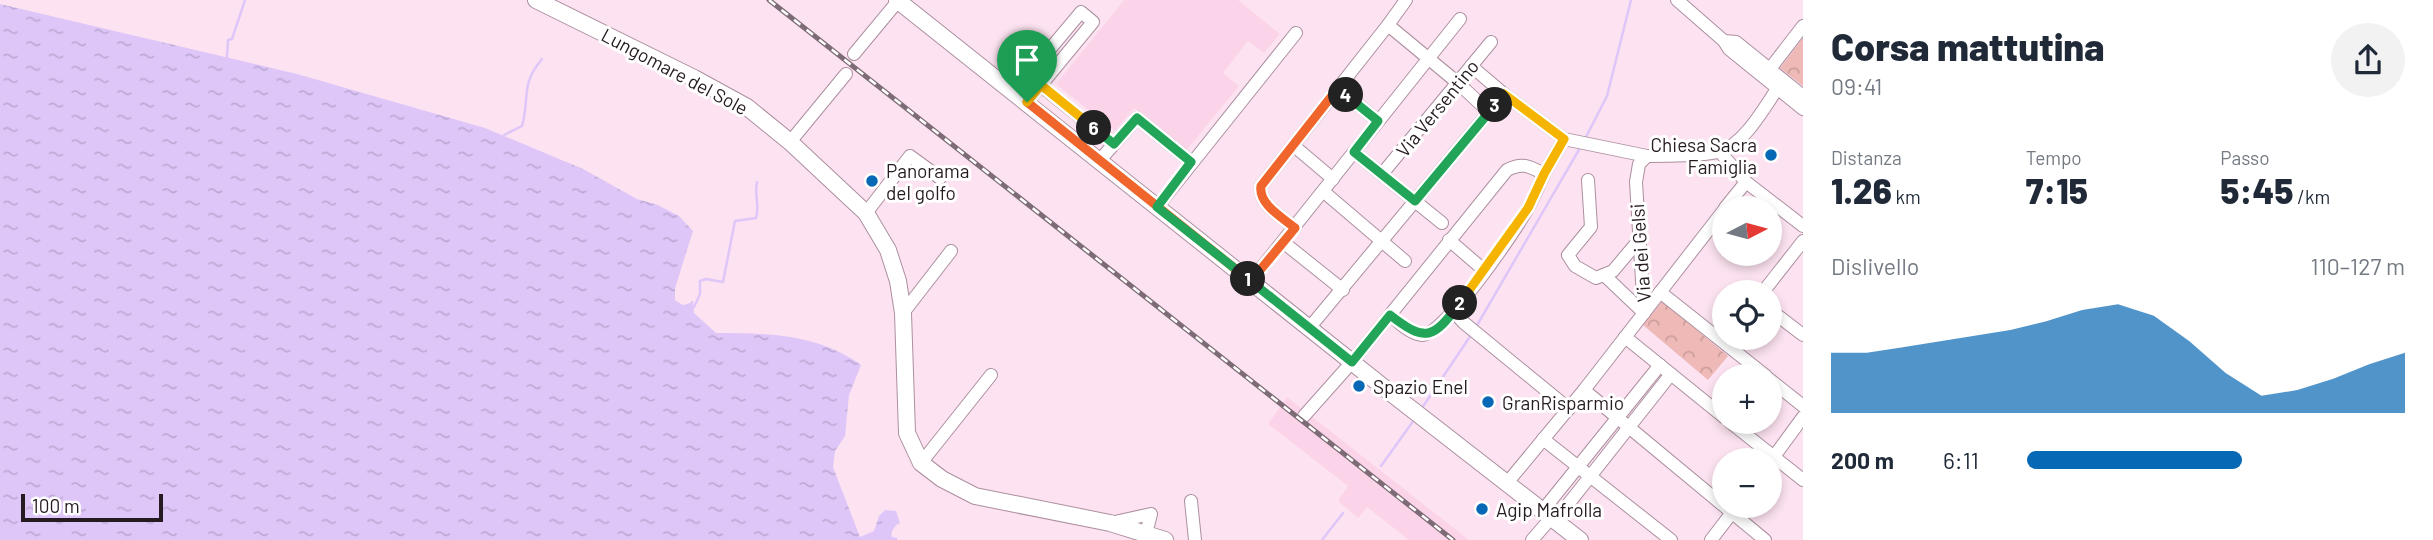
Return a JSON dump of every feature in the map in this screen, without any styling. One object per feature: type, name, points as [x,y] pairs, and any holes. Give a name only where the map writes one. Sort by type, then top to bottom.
[{"type":"street","name":"Lungomare del Sole","points":[[536,0],[747,107],[790,142],[866,213],[888,250],[898,281],[904,313],[907,433],[921,463]]},
{"type":"street","points":[[1295,228],[1264,201],[1260,194],[1261,186],[1406,0]]},
{"type":"street","points":[[1677,0],[1724,41],[1729,49],[1780,84],[1803,109]]},
{"type":"street","points":[[854,54],[905,3],[1387,390],[1580,540]]},
{"type":"street","points":[[1080,12],[1093,22],[1041,85],[1021,97],[1028,75],[1080,12]]},
{"type":"street","points":[[1251,281],[1460,19]]},
{"type":"street","points":[[1388,25],[1489,112]]},
{"type":"street","points":[[1767,73],[1803,26]]},
{"type":"street","points":[[1157,207],[1296,33]]},
{"type":"street","name":"Via Versentino","points":[[1382,174],[1491,41]]},
{"type":"street","points":[[1471,66],[1564,139],[1647,156],[1720,152],[1749,130],[1780,84]]},
{"type":"street","points":[[790,142],[846,74]]},
{"type":"street","points":[[1028,75],[1114,144]]},
{"type":"street","points":[[1780,84],[1803,96]]},
{"type":"street","points":[[1338,88],[1378,121]]},
{"type":"street","points":[[1310,327],[1504,94]]},
{"type":"street","points":[[1100,160],[1137,118],[1191,162]]},
{"type":"street","points":[[1390,315],[1410,330],[1422,335],[1432,333],[1458,317],[1485,271],[1528,208],[1564,139]]},
{"type":"street","points":[[1294,146],[1334,179]]},
{"type":"street","points":[[1354,152],[1442,223]]},
{"type":"street","points":[[1720,152],[1746,182],[1803,226]]},
{"type":"street","points":[[866,213],[910,156],[940,178]]},
{"type":"street","name":"Via dei Gelsi","points":[[1644,313],[1636,182],[1639,164],[1647,156]]},
{"type":"street","points":[[1304,416],[1352,362],[1507,170],[1526,164],[1544,174]]},
{"type":"street","points":[[1588,180],[1591,227],[1568,255],[1574,266],[1596,278],[1604,275],[1613,271],[1639,240]]},
{"type":"street","points":[[1735,196],[1746,182]]},
{"type":"street","points":[[1324,192],[1422,274]]},
{"type":"street","points":[[1507,483],[1569,409],[1712,225]]},
{"type":"street","points":[[1449,240],[1485,271]]},
{"type":"street","points":[[1772,280],[1803,241]]},
{"type":"street","points":[[1283,242],[1343,290]]},
{"type":"street","points":[[904,313],[951,251]]},
{"type":"street","points":[[1604,275],[1644,313]]},
{"type":"street","points":[[1660,292],[1712,330]]},
{"type":"street","points":[[1458,317],[1569,409]]},
{"type":"street","points":[[1782,319],[1803,335]]},
{"type":"street","points":[[1625,337],[1712,406]]},
{"type":"street","points":[[1736,350],[1752,364]]},
{"type":"street","points":[[1551,518],[1548,504],[1660,365]]},
{"type":"street","points":[[1532,540],[1551,518],[1562,512],[1671,374]]},
{"type":"street","points":[[991,375],[921,463],[942,479],[975,496],[1110,523],[1166,540]]},
{"type":"street","points":[[1782,389],[1803,406]]},
{"type":"street","points":[[1584,390],[1712,492]]},
{"type":"street","points":[[1779,448],[1803,417]]},
{"type":"street","points":[[1743,434],[1759,448]]},
{"type":"street","points":[[1543,439],[1671,540]]},
{"type":"street","points":[[1782,466],[1803,480]]},
{"type":"street","points":[[1191,501],[1195,540]]},
{"type":"street","points":[[1711,540],[1727,518]]},
{"type":"street","points":[[1743,518],[1765,540]]},
{"type":"shaded area","points":[[1124,0],[1238,0],[1280,34],[1264,53],[1248,41],[1223,73],[1239,86],[1186,151],[1134,108],[1115,131],[1056,84]]},
{"type":"shaded area","points":[[1287,397],[1469,540],[1409,540],[1367,507],[1358,518],[1338,501],[1348,486],[1268,424]]},
{"type":"green space","points":[[1803,38],[1803,86],[1780,68]]},
{"type":"green space","points":[[1662,301],[1712,343],[1712,350],[1721,350],[1728,356],[1721,364],[1712,364],[1712,375],[1708,380],[1643,325]]},
{"type":"water","points":[[0,4],[297,74],[485,128],[583,169],[637,199],[658,205],[679,216],[693,231],[675,289],[675,300],[683,305],[693,301],[694,313],[716,333],[792,337],[828,347],[861,365],[849,395],[845,436],[835,451],[833,467],[860,537],[874,531],[879,516],[885,510],[896,511],[900,523],[891,533],[897,540],[0,540]]},
{"type":"pier","points":[[692,235],[694,239],[678,298],[683,301],[694,297],[690,303],[683,305],[675,300],[675,289]]},
{"type":"waterway","points":[[227,57],[228,40],[232,39],[245,0]]},
{"type":"waterway","points":[[1585,139],[1607,96],[1631,0]]},
{"type":"waterway","points":[[504,135],[522,126],[528,84],[542,59]]},
{"type":"waterway","points":[[1476,327],[1580,148]]},
{"type":"waterway","points":[[694,307],[700,294],[700,281],[706,279],[723,282],[735,221],[756,218],[757,182]]},
{"type":"waterway","points":[[1422,408],[1471,335]]},
{"type":"waterway","points":[[1381,466],[1414,420]]},
{"type":"waterway","points":[[1322,540],[1343,513]]},
{"type":"railway","points":[[769,0],[1453,540]]},
{"type":"place","name":"Chiesa Sacra Famiglia","points":[[1771,155]]},
{"type":"place","name":"Panorama del golfo","points":[[872,181]]},
{"type":"place","name":"Spazio Enel","points":[[1359,386]]},
{"type":"place","name":"GranRisparmio","points":[[1488,402]]},
{"type":"place","name":"Agip Mafrolla","points":[[1482,509]]},
{"type":"route","points":[[1027,102],[1041,85],[1114,144],[1137,118],[1191,162],[1157,207],[1251,281],[1295,228],[1264,201],[1260,194],[1261,186],[1338,88],[1378,121],[1354,152],[1415,201],[1504,94],[1564,139],[1528,208],[1485,271],[1444,323],[1432,333],[1422,335],[1410,330],[1390,315],[1352,362],[1295,315],[1157,207],[1027,102]]}]
